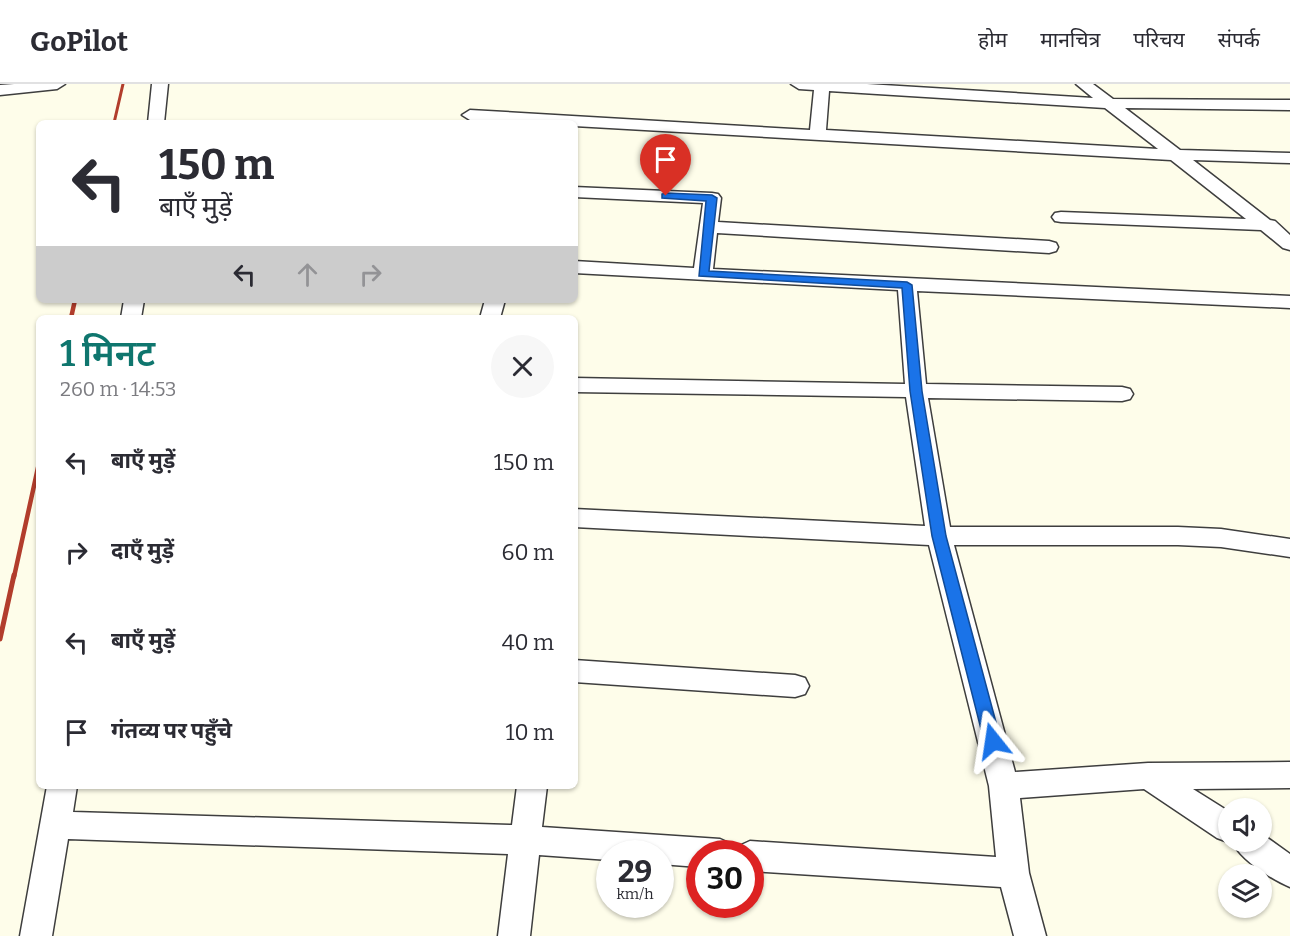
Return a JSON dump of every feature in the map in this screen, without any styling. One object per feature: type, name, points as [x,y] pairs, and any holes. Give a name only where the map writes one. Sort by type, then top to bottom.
[{"type":"street","points":[[0,90],[57,84]]},
{"type":"street","points":[[156,120],[160,84]]},
{"type":"street","points":[[799,84],[1108,103],[1290,105]]},
{"type":"street","points":[[1084,84],[1290,244]]},
{"type":"street","points":[[818,135],[822,86]]},
{"type":"street","points":[[1203,91],[1213,105]]},
{"type":"street","points":[[470,115],[526,120]]},
{"type":"street","points":[[578,123],[1173,155],[1290,158]]},
{"type":"street","points":[[578,192],[712,198],[703,274]]},
{"type":"street","points":[[1061,217],[1290,226]]},
{"type":"street","points":[[708,227],[1049,248]]},
{"type":"street","points":[[578,267],[1290,302]]},
{"type":"street","points":[[907,285],[916,391],[939,536],[1004,786],[1013,873],[1030,936]]},
{"type":"street","points":[[578,385],[1122,394]]},
{"type":"street","points":[[578,518],[939,536],[1178,536],[1221,538],[1290,548]]},
{"type":"street","points":[[578,671],[795,686]]},
{"type":"street","points":[[1004,786],[1148,776],[1290,775]]},
{"type":"street","points":[[1148,776],[1218,822]]},
{"type":"street","points":[[36,936],[61,789]]},
{"type":"street","points":[[514,936],[532,789]]},
{"type":"street","points":[[55,825],[525,840],[686,852]]},
{"type":"street","points":[[1262,852],[1290,872]]},
{"type":"street","points":[[764,857],[1013,873]]},
{"type":"railway","points":[[115,120],[123,84]]},
{"type":"railway","points":[[72,315],[74,303]]},
{"type":"railway","points":[[14,577],[36,477]]},
{"type":"railway","points":[[0,639],[14,575]]},
{"type":"route","points":[[666,196],[712,198],[703,274],[907,285],[916,391],[939,536],[993,741]]}]
